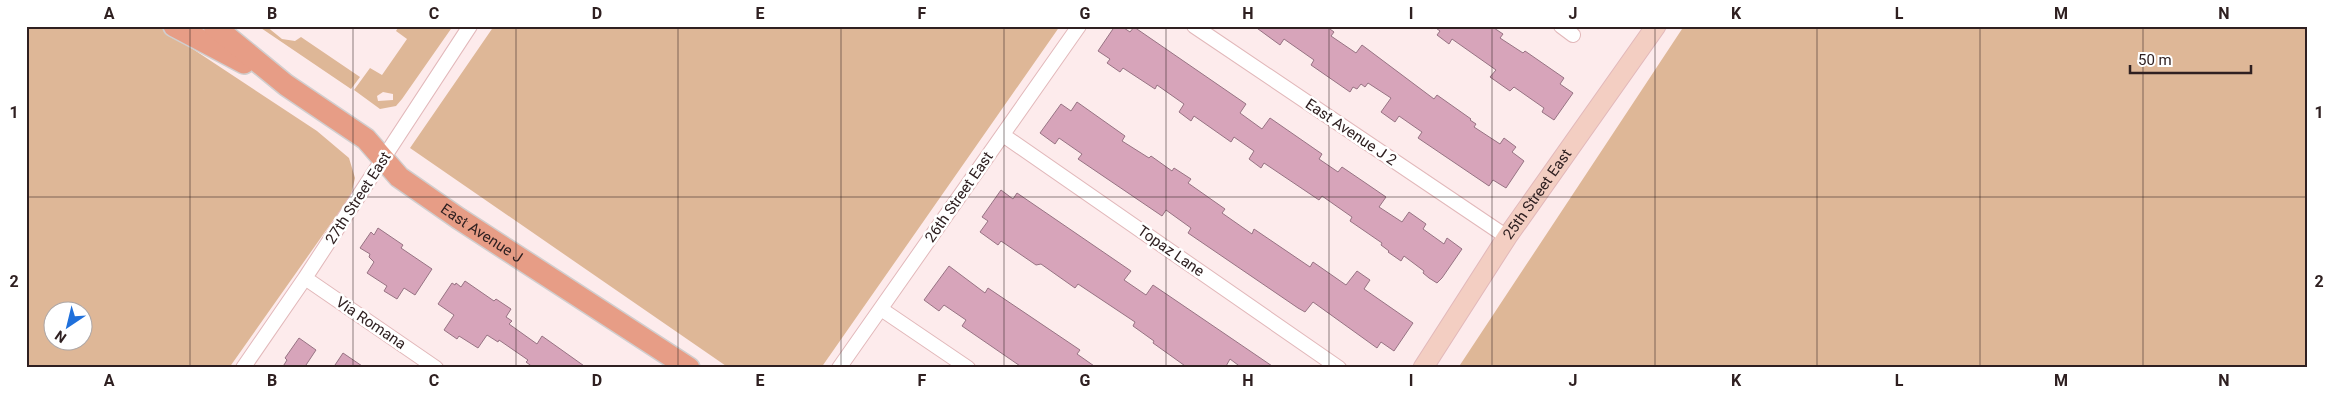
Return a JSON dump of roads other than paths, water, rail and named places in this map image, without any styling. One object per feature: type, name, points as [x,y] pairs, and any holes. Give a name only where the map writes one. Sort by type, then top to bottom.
[{"type":"main road","name":"East Avenue J","points":[[174,26],[286,85]]},
{"type":"main road","name":"East Avenue J","points":[[214,26],[286,85],[366,139],[399,177],[458,218],[689,368]]},
{"type":"street","name":"27th Street East","points":[[243,368],[384,159],[470,26]]},
{"type":"street","name":"26th Street East","points":[[839,368],[1079,26]]},
{"type":"street","name":"East Avenue J 2","points":[[1194,26],[1507,237]]},
{"type":"street","points":[[1561,26],[1573,35]]},
{"type":"street","name":"25th Street East","points":[[1423,368],[1507,237],[1656,26]]},
{"type":"street","name":"Topaz Lane","points":[[1003,135],[1339,368]]},
{"type":"street","name":"Via Romana","points":[[305,278],[436,368]]},
{"type":"street","points":[[880,309],[968,368]]}]
